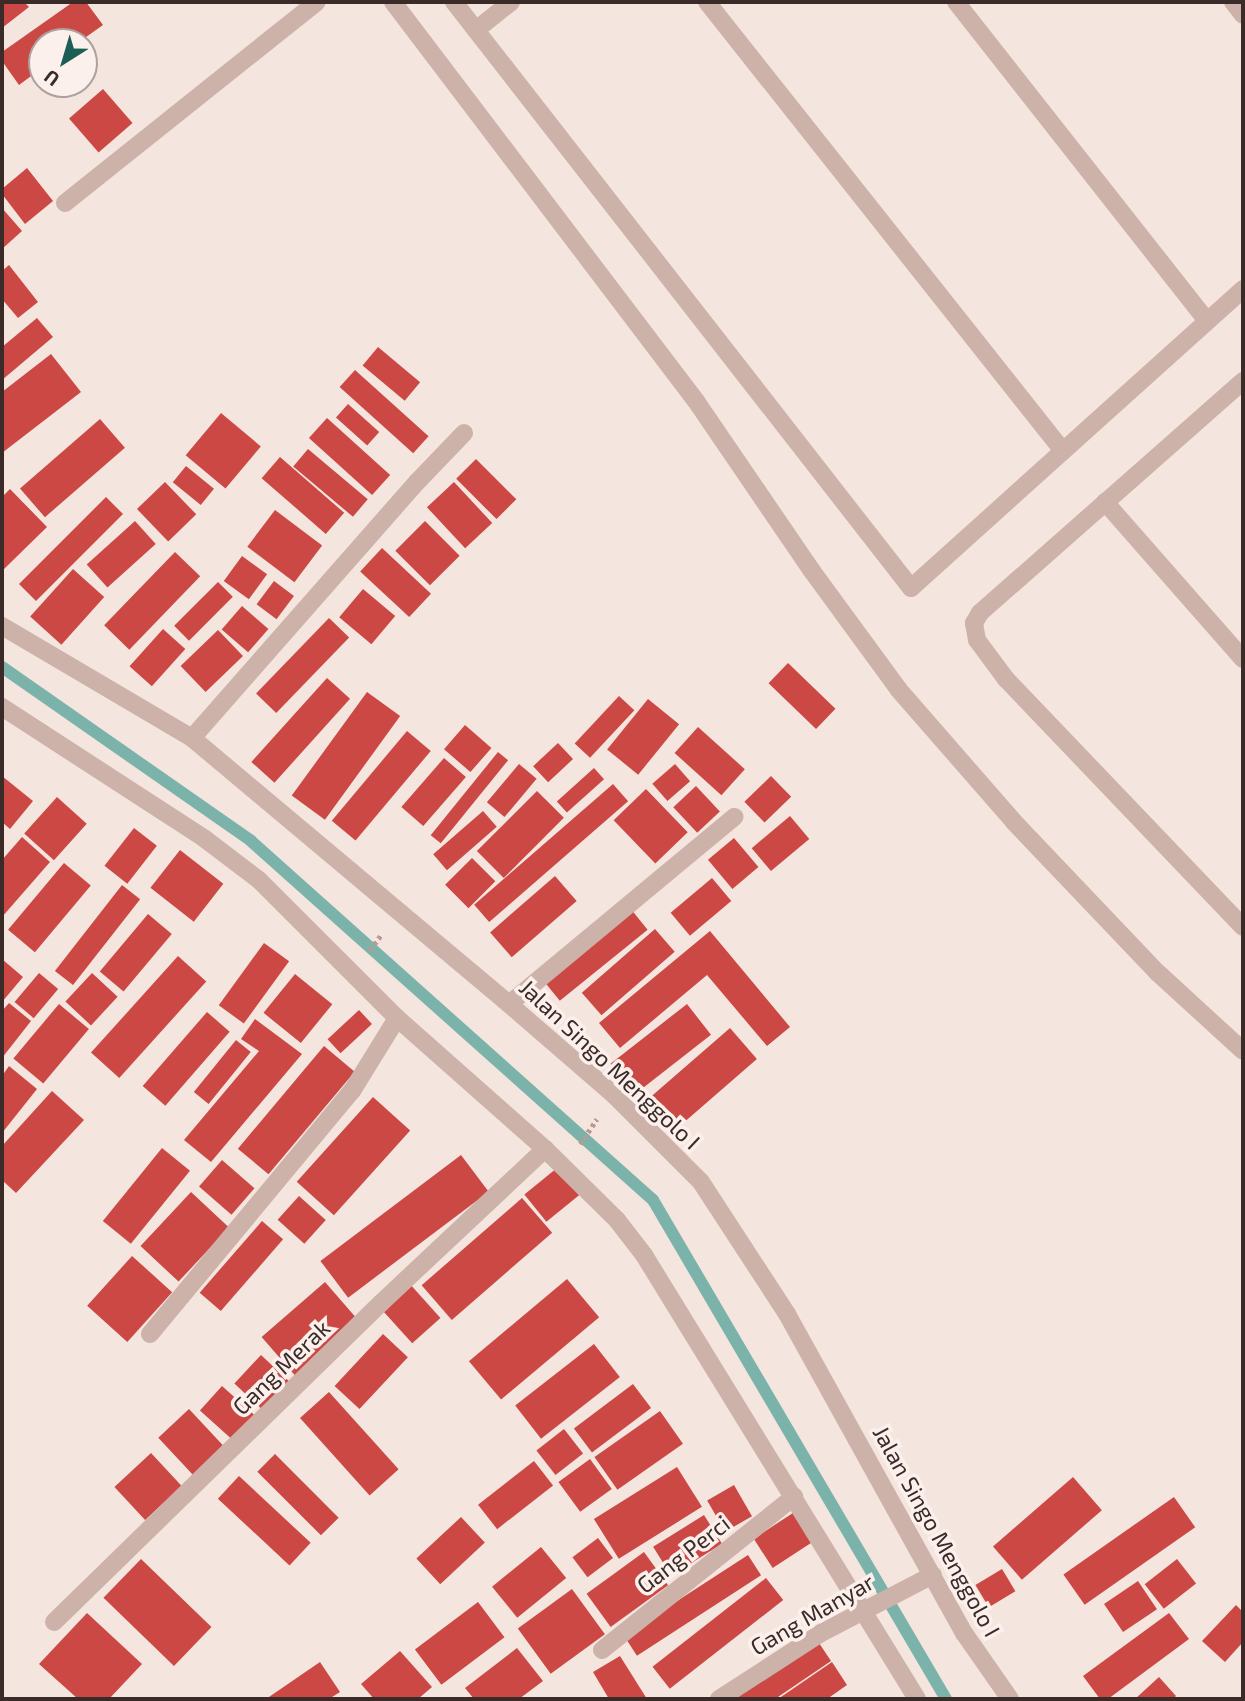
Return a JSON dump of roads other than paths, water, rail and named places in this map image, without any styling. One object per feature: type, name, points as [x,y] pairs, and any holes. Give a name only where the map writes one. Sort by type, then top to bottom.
[{"type":"street","points":[[65,203],[317,2]]},
{"type":"street","points":[[393,2],[696,401],[812,571],[899,690],[1014,822],[1158,973],[1243,1051]]},
{"type":"street","points":[[454,2],[911,588],[1243,289]]},
{"type":"street","points":[[476,30],[511,2]]},
{"type":"street","points":[[707,2],[1063,450]]},
{"type":"street","points":[[956,2],[1207,321]]},
{"type":"street","points":[[1233,2],[1243,15]]},
{"type":"street","points":[[1243,381],[980,612],[974,623],[977,640],[1006,679],[1243,927]]},
{"type":"street","points":[[192,738],[417,482],[464,433]]},
{"type":"street","points":[[1105,502],[1243,659]]},
{"type":"street","name":"Jalan Singo Menggolo I","points":[[2,626],[192,738],[614,1095],[701,1182],[787,1314],[926,1578],[997,1685],[1010,1699]]},
{"type":"street","points":[[2,707],[229,856],[289,909],[397,1018],[545,1149],[617,1220],[644,1255],[794,1497],[870,1607],[917,1699]]},
{"type":"street","points":[[509,1004],[734,817]]},
{"type":"street","points":[[150,1334],[352,1091],[397,1018]]},
{"type":"street","name":"Gang Merak","points":[[54,1622],[381,1303],[545,1149]]},
{"type":"street","name":"Gang Perci","points":[[601,1650],[794,1497]]},
{"type":"street","name":"Gang Manyar","points":[[719,1699],[821,1633],[926,1578]]},
{"type":"waterway","points":[[2,667],[251,841],[653,1200],[946,1699]]}]
